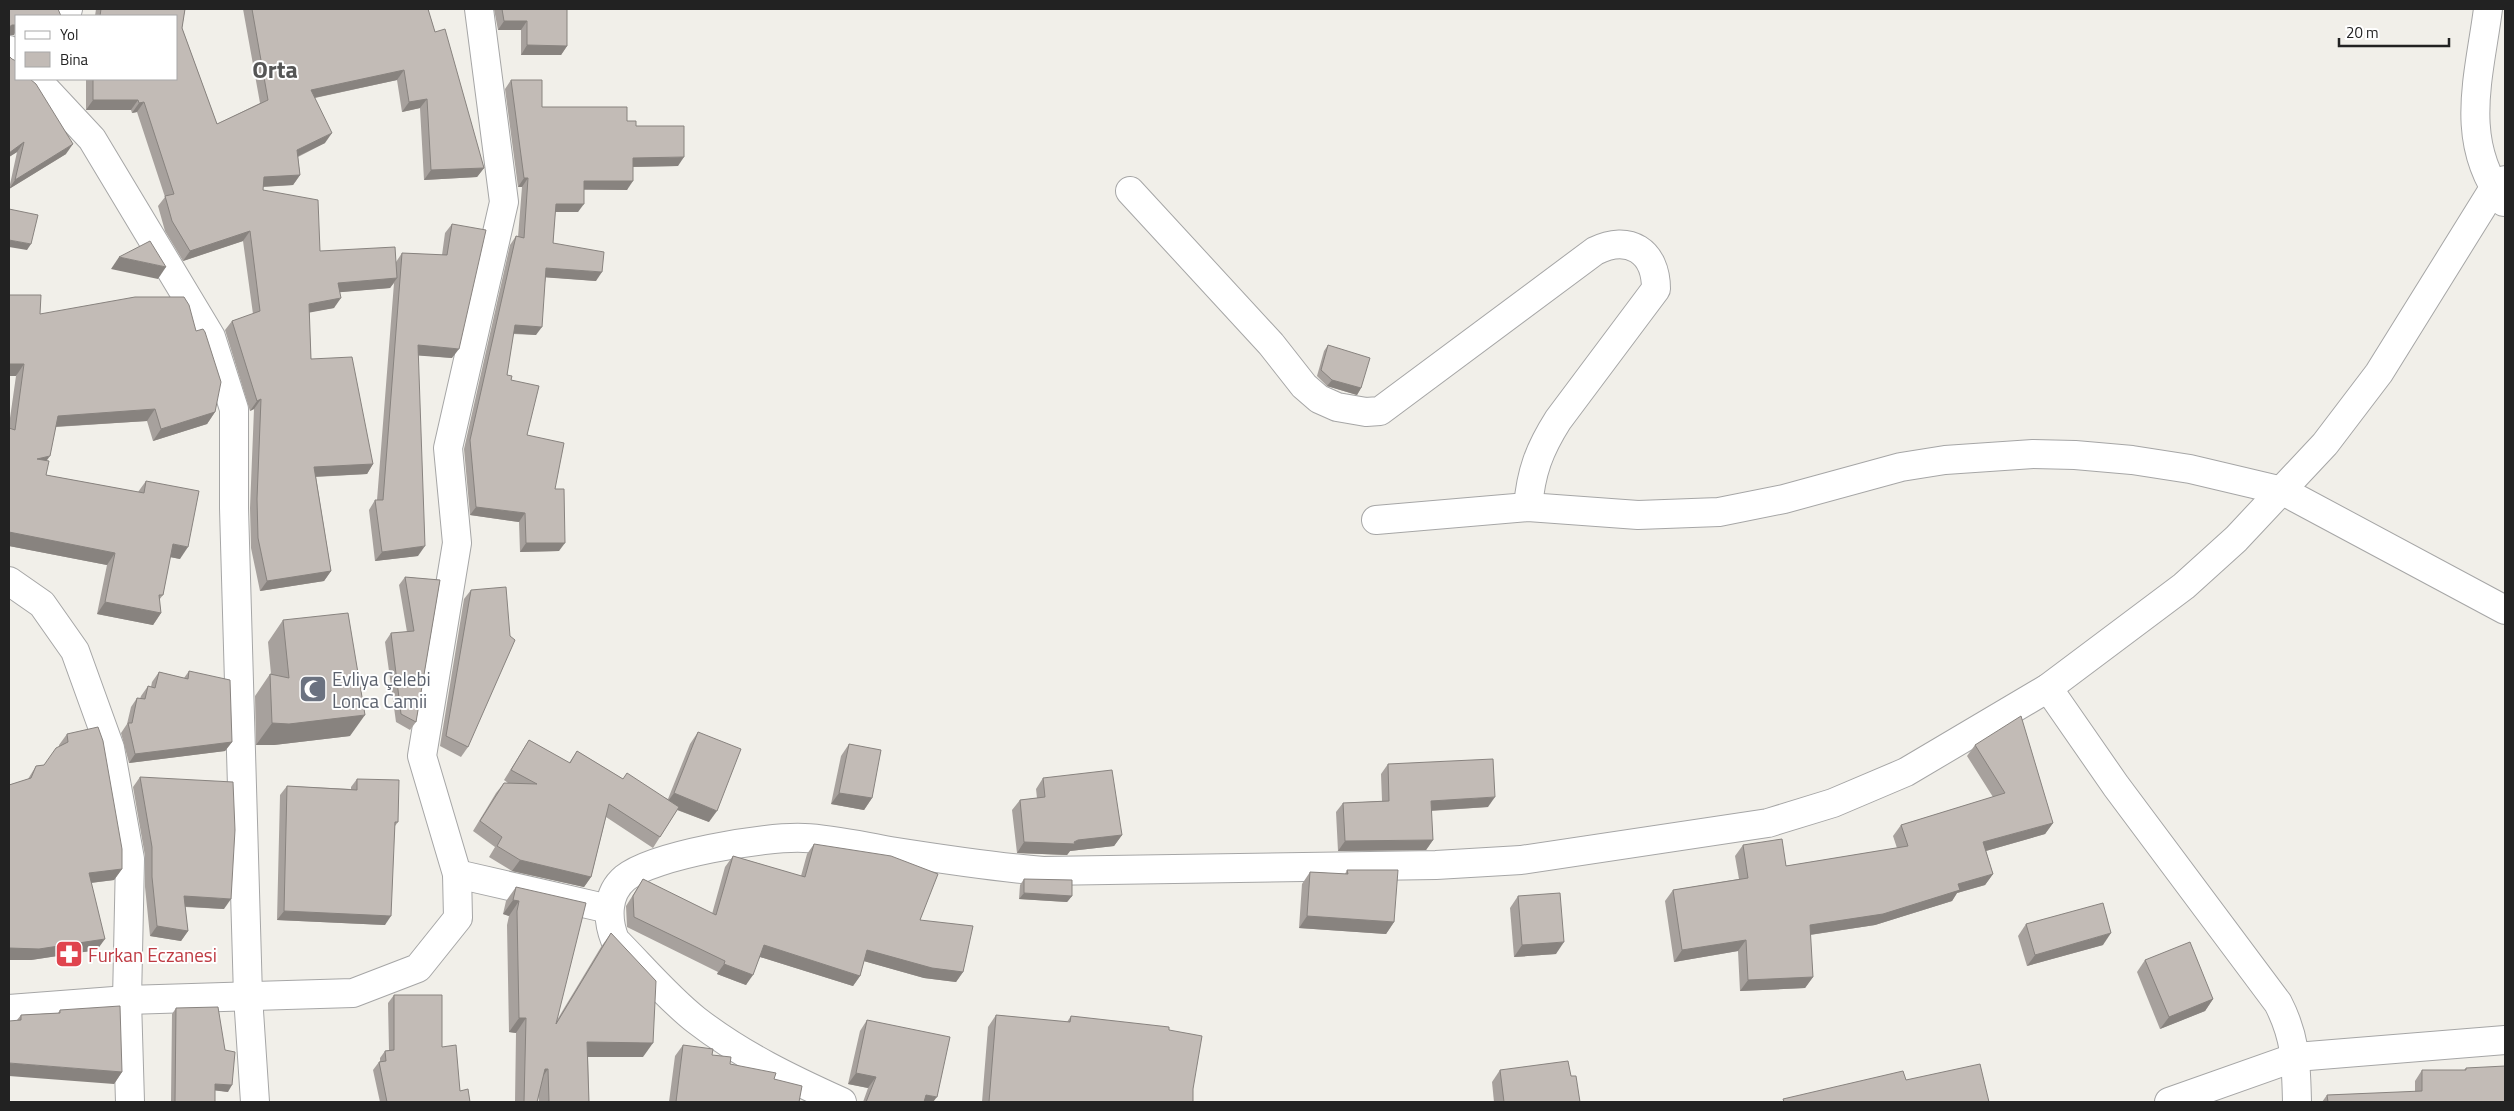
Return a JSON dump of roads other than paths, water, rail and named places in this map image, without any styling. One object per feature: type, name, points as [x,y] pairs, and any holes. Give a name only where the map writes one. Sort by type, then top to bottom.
[{"type":"street","points":[[9,1009],[127,1000],[353,993],[418,968],[458,918],[457,874],[422,756],[457,543],[448,448],[504,202],[479,9]]},
{"type":"street","points":[[842,1102],[779,1073],[738,1049],[695,1020],[615,940],[609,926],[609,908],[614,893],[624,879],[637,870],[705,849],[765,840],[802,838],[843,841],[989,867],[1043,872],[1436,865],[1521,860],[1768,823],[1833,803],[1906,772],[2048,688],[2184,586],[2236,539],[2283,491],[2325,444],[2379,373],[2501,190],[2482,164],[2475,137],[2475,108],[2488,9]]},
{"type":"street","points":[[48,85],[92,139],[211,337],[234,409],[234,508],[248,996],[254,1102]]},
{"type":"street","points":[[1130,191],[1271,344],[1304,386],[1319,398],[1351,411],[1380,410],[1595,251],[1606,245],[1619,243],[1631,246],[1642,252],[1651,262],[1656,275],[1656,289],[1558,420],[1544,442],[1534,467],[1528,507]]},
{"type":"street","points":[[1376,520],[1528,507],[1638,515],[1719,512],[1784,499],[1901,467],[1945,460],[2033,454],[2132,460],[2237,479],[2283,491],[2505,610]]},
{"type":"street","points":[[9,581],[42,604],[75,651],[110,748],[130,859],[127,1000],[130,1102]]},
{"type":"street","points":[[2048,688],[2116,786],[2278,1003],[2288,1021],[2296,1057],[2297,1102]]},
{"type":"street","points":[[457,874],[609,908]]},
{"type":"street","points":[[2169,1102],[2296,1057],[2505,1040]]},
{"type":"place","name":"Evliya Çelebi Lonca Camii","points":[[313,689]]},
{"type":"place","name":"Furkan Eczanesi","points":[[69,954]]},
{"type":"district","name":"Orta","points":[[275,69]]}]
